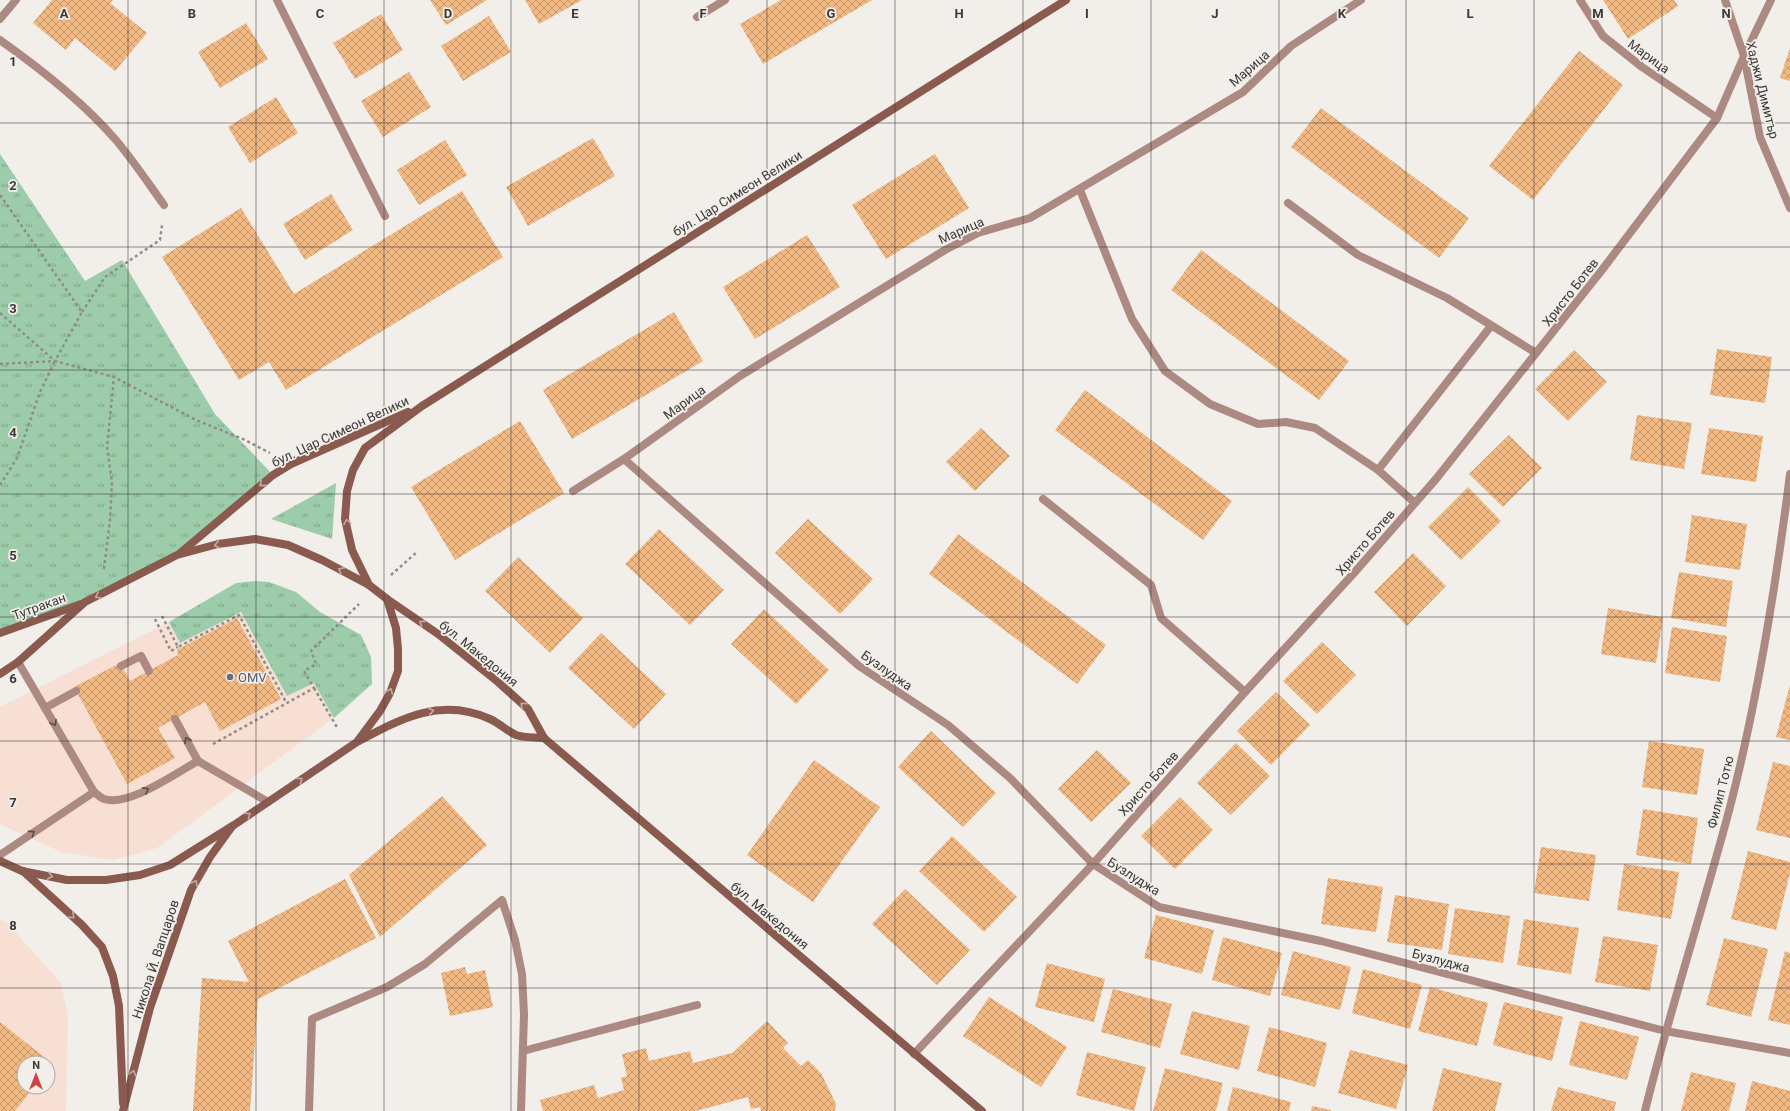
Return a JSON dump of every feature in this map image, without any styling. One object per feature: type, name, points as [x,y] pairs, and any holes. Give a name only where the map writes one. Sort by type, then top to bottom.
[{"type":"street","points":[[0,19],[16,0]]},
{"type":"street","points":[[277,0],[385,216]]},
{"type":"street","points":[[697,18],[725,0]]},
{"type":"street","name":"бул. Цар Симеон Велики","points":[[372,587],[352,550],[346,518],[347,491],[353,470],[365,448],[422,406],[1066,0]]},
{"type":"street","name":"Марица","points":[[573,490],[624,459],[740,376],[944,250],[978,233],[1030,218],[1080,190],[1243,92],[1291,46],[1361,0]]},
{"type":"street","name":"Марица","points":[[1580,0],[1603,36],[1642,67],[1717,118]]},
{"type":"street","name":"Хаджи Димитър","points":[[1725,0],[1744,56],[1760,137],[1790,208]]},
{"type":"street","name":"Христо Ботев","points":[[914,1054],[1092,864],[1245,692],[1349,579],[1415,503],[1602,270],[1717,118],[1744,56],[1771,0]]},
{"type":"street","points":[[0,40],[39,68],[82,106],[115,139],[164,205]]},
{"type":"street","points":[[1080,190],[1132,319],[1165,371],[1210,404],[1258,424],[1286,422],[1315,428],[1378,470],[1415,503]]},
{"type":"street","points":[[1288,203],[1358,254],[1447,298],[1536,353]]},
{"type":"street","points":[[1378,470],[1491,326]]},
{"type":"street","name":"бул. Цар Симеон Велики","points":[[177,556],[273,475],[291,464],[422,406]]},
{"type":"street","name":"Бузлуджа","points":[[624,459],[859,666],[948,726],[1010,778],[1092,864],[1160,907],[1321,941],[1665,1031],[1790,1053]]},
{"type":"street","name":"Филип Тотю","points":[[1645,1111],[1665,1031],[1730,806],[1776,586],[1790,474]]},
{"type":"street","points":[[1043,499],[1151,584],[1161,618],[1245,692]]},
{"type":"street","points":[[0,674],[18,662],[85,602],[177,556],[218,544],[255,539],[295,548],[322,560],[372,587]]},
{"type":"street","name":"бул. Македония","points":[[372,587],[386,599],[438,634],[498,682],[528,709],[544,738],[982,1111]]},
{"type":"street","points":[[357,742],[380,711],[390,693],[398,671],[396,628],[386,599]]},
{"type":"street","name":"Тутракан","points":[[0,633],[85,602]]},
{"type":"street","points":[[121,666],[141,656],[149,671]]},
{"type":"street","points":[[18,662],[94,792],[104,799],[121,800],[132,797],[197,757]]},
{"type":"street","points":[[45,708],[76,691]]},
{"type":"street","points":[[0,861],[22,871],[67,880],[106,880],[140,875],[170,865],[234,825],[357,742],[400,720],[434,710],[468,712],[490,719],[517,736],[544,738]]},
{"type":"street","points":[[175,719],[197,757],[268,802]]},
{"type":"street","points":[[0,855],[94,792]]},
{"type":"street","name":"Никола Й. Вапцаров","points":[[123,1111],[150,1008],[191,890],[210,858],[234,825]]},
{"type":"street","name":"Никола Й. Вапцаров","points":[[22,871],[82,924],[102,947],[113,976],[119,1006],[123,1111]]},
{"type":"street","points":[[309,1111],[312,1018],[386,987],[425,964],[502,900],[515,940],[522,974],[524,1014],[521,1111]]},
{"type":"street","points":[[523,1051],[696,1005]]},
{"type":"path","points":[[0,195],[82,312]]},
{"type":"path","points":[[0,485],[17,458],[40,392],[82,312],[105,277],[160,240],[164,205]]},
{"type":"path","points":[[0,313],[55,361]]},
{"type":"path","points":[[0,364],[55,361],[114,376],[196,420],[243,439],[291,464]]},
{"type":"path","points":[[101,594],[110,520],[112,482],[107,447],[114,376]]},
{"type":"path","points":[[349,747],[304,671],[316,664],[311,651],[372,587],[417,552]]},
{"type":"path","points":[[155,619],[171,650],[239,615],[286,702]]},
{"type":"path","points":[[162,616],[178,647]]},
{"type":"path","points":[[197,757],[286,702],[314,688]]},
{"type":"shaded area","points":[[241,612],[287,696],[314,683],[334,718],[157,848],[113,860],[61,852],[0,824],[0,707],[169,622],[180,643]]},
{"type":"shaded area","points":[[0,919],[6,922],[61,983],[68,1017],[66,1111],[0,1111]]},
{"type":"green space","points":[[0,154],[85,281],[122,260],[215,414],[273,475],[177,555],[101,594],[0,633]]},
{"type":"green space","points":[[336,483],[332,539],[271,519]]},
{"type":"green space","points":[[255,581],[269,582],[296,592],[320,612],[361,635],[371,657],[372,684],[334,718],[314,683],[287,696],[241,612],[180,643],[169,622],[236,583]]},
{"type":"building","points":[[52,0],[113,0],[110,3],[147,33],[115,71],[75,38],[66,50],[33,23]]},
{"type":"building","points":[[430,0],[487,0],[446,25]]},
{"type":"building","points":[[525,0],[582,0],[539,24]]},
{"type":"building","points":[[781,0],[872,0],[763,64],[740,24]]},
{"type":"building","points":[[1603,0],[1674,0],[1678,6],[1628,39]]},
{"type":"building","points":[[381,14],[403,50],[355,79],[333,43]]},
{"type":"building","points":[[489,16],[511,52],[463,81],[441,46]]},
{"type":"building","points":[[246,23],[268,59],[220,88],[198,52]]},
{"type":"building","points":[[1790,48],[1790,81],[1780,78]]},
{"type":"building","points":[[1579,51],[1623,85],[1533,200],[1489,166]]},
{"type":"building","points":[[409,72],[431,107],[383,137],[361,101]]},
{"type":"building","points":[[276,97],[298,133],[250,163],[228,127]]},
{"type":"building","points":[[1321,108],[1469,218],[1439,258],[1291,147]]},
{"type":"building","points":[[593,138],[615,176],[528,226],[506,187]]},
{"type":"building","points":[[445,140],[467,175],[419,205],[397,170]]},
{"type":"building","points":[[935,154],[969,208],[886,259],[852,205]]},
{"type":"building","points":[[462,191],[503,257],[286,390],[269,362],[239,380],[162,257],[241,208],[294,294]]},
{"type":"building","points":[[331,194],[353,230],[305,260],[283,224]]},
{"type":"building","points":[[807,235],[840,287],[755,339],[723,287]]},
{"type":"building","points":[[1201,250],[1349,361],[1319,400],[1171,290]]},
{"type":"building","points":[[674,312],[703,361],[572,439],[543,390]]},
{"type":"building","points":[[1717,349],[1772,357],[1765,403],[1710,395]]},
{"type":"building","points":[[1574,350],[1607,382],[1568,421],[1535,389]]},
{"type":"building","points":[[1085,390],[1232,501],[1203,540],[1055,430]]},
{"type":"building","points":[[1637,415],[1692,423],[1684,469],[1630,460]]},
{"type":"building","points":[[520,421],[564,493],[455,560],[411,487]]},
{"type":"building","points":[[981,428],[1010,456],[975,491],[946,462]]},
{"type":"building","points":[[1709,428],[1763,436],[1756,482],[1701,474]]},
{"type":"building","points":[[1509,435],[1542,468],[1503,507],[1469,474]]},
{"type":"building","points":[[1468,487],[1501,521],[1461,560],[1428,527]]},
{"type":"building","points":[[1692,515],[1747,524],[1740,570],[1685,562]]},
{"type":"building","points":[[808,519],[873,579],[840,614],[775,553]]},
{"type":"building","points":[[659,529],[724,590],[690,625],[625,564]]},
{"type":"building","points":[[958,534],[1106,645],[1077,684],[929,574]]},
{"type":"building","points":[[1413,553],[1446,586],[1407,626],[1374,592]]},
{"type":"building","points":[[518,557],[583,618],[550,653],[485,591]]},
{"type":"building","points":[[1679,572],[1733,581],[1726,627],[1671,618]]},
{"type":"building","points":[[1608,608],[1663,617],[1656,663],[1601,654]]},
{"type":"building","points":[[764,609],[829,670],[796,704],[731,644]]},
{"type":"building","points":[[237,618],[281,699],[220,731],[205,702],[158,728],[175,758],[127,784],[74,687],[120,663],[130,681],[178,655],[177,650]]},
{"type":"building","points":[[1672,627],[1727,636],[1720,682],[1665,673]]},
{"type":"building","points":[[601,633],[666,694],[634,729],[568,668]]},
{"type":"building","points":[[1322,642],[1356,675],[1317,714],[1283,681]]},
{"type":"building","points":[[1790,685],[1790,740],[1776,737]]},
{"type":"building","points":[[1276,692],[1310,725],[1271,765],[1237,731]]},
{"type":"building","points":[[931,731],[996,793],[963,827],[898,767]]},
{"type":"building","points":[[1649,741],[1704,749],[1697,795],[1642,787]]},
{"type":"building","points":[[1236,743],[1270,776],[1231,815],[1197,783]]},
{"type":"building","points":[[1097,750],[1131,783],[1091,822],[1058,789]]},
{"type":"building","points":[[814,760],[880,807],[813,902],[747,855]]},
{"type":"building","points":[[1773,762],[1790,766],[1790,838],[1756,830]]},
{"type":"building","points":[[442,796],[487,845],[380,937],[349,875]]},
{"type":"building","points":[[1180,797],[1213,830],[1175,869],[1141,836]]},
{"type":"building","points":[[1643,809],[1698,818],[1691,864],[1636,855]]},
{"type":"building","points":[[952,836],[1017,897],[984,932],[919,871]]},
{"type":"building","points":[[1541,847],[1596,855],[1589,901],[1534,893]]},
{"type":"building","points":[[1748,851],[1790,862],[1790,873],[1776,930],[1731,919]]},
{"type":"building","points":[[1624,864],[1679,872],[1671,919],[1617,910]]},
{"type":"building","points":[[1328,878],[1383,887],[1376,932],[1321,924]]},
{"type":"building","points":[[345,879],[376,938],[258,999],[250,1111],[193,1111],[202,978],[249,982],[228,941]]},
{"type":"building","points":[[905,889],[970,950],[937,985],[872,924]]},
{"type":"building","points":[[1395,895],[1449,904],[1442,950],[1387,942]]},
{"type":"building","points":[[1455,908],[1510,916],[1503,963],[1448,954]]},
{"type":"building","points":[[1156,915],[1214,930],[1202,974],[1144,958]]},
{"type":"building","points":[[1524,919],[1579,928],[1571,974],[1517,965]]},
{"type":"building","points":[[1603,936],[1658,945],[1650,991],[1595,982]]},
{"type":"building","points":[[1223,937],[1282,953],[1270,996],[1212,980]]},
{"type":"building","points":[[1724,938],[1768,949],[1751,1017],[1706,1005]]},
{"type":"building","points":[[1293,951],[1351,967],[1340,1010],[1281,995]]},
{"type":"building","points":[[1785,951],[1790,953],[1790,1025],[1768,1020]]},
{"type":"building","points":[[1047,963],[1105,979],[1094,1022],[1035,1007]]},
{"type":"building","points":[[465,967],[467,974],[485,970],[493,1007],[450,1016],[441,973]]},
{"type":"building","points":[[1363,969],[1422,985],[1410,1029],[1352,1013]]},
{"type":"building","points":[[1430,987],[1488,1003],[1477,1046],[1418,1031]]},
{"type":"building","points":[[1113,989],[1172,1004],[1160,1048],[1101,1032]]},
{"type":"building","points":[[989,997],[1067,1047],[1041,1087],[963,1036]]},
{"type":"building","points":[[1504,1002],[1563,1017],[1552,1061],[1493,1045]]},
{"type":"building","points":[[1192,1011],[1250,1026],[1239,1070],[1180,1054]]},
{"type":"building","points":[[767,1021],[788,1043],[783,1048],[801,1066],[808,1060],[821,1073],[836,1104],[835,1111],[761,1111],[760,1107],[751,1109],[748,1097],[696,1111],[543,1111],[540,1100],[594,1085],[598,1098],[624,1090],[621,1078],[627,1076],[622,1054],[646,1048],[649,1061],[690,1051],[693,1063],[732,1053]]},
{"type":"building","points":[[1580,1021],[1639,1037],[1627,1080],[1569,1065]]},
{"type":"building","points":[[0,1022],[42,1055],[16,1055],[16,1095],[28,1095],[15,1111],[0,1111]]},
{"type":"building","points":[[1269,1027],[1327,1043],[1315,1087],[1257,1071]]},
{"type":"building","points":[[1350,1050],[1408,1065],[1396,1109],[1338,1093]]},
{"type":"building","points":[[1087,1052],[1146,1067],[1134,1111],[1076,1095]]},
{"type":"building","points":[[1165,1068],[1223,1083],[1216,1111],[1153,1111]]},
{"type":"building","points":[[1443,1068],[1502,1083],[1495,1111],[1432,1111]]},
{"type":"building","points":[[1691,1072],[1736,1083],[1729,1111],[1681,1111]]},
{"type":"building","points":[[1752,1081],[1790,1091],[1790,1111],[1745,1111]]},
{"type":"building","points":[[1233,1087],[1291,1102],[1289,1111],[1227,1111]]},
{"type":"building","points":[[1558,1087],[1616,1102],[1614,1111],[1551,1111]]},
{"type":"building","points":[[1312,1106],[1331,1110],[1331,1111],[1311,1111]]},
{"type":"place","name":"OMV","points":[[230,677]]}]
